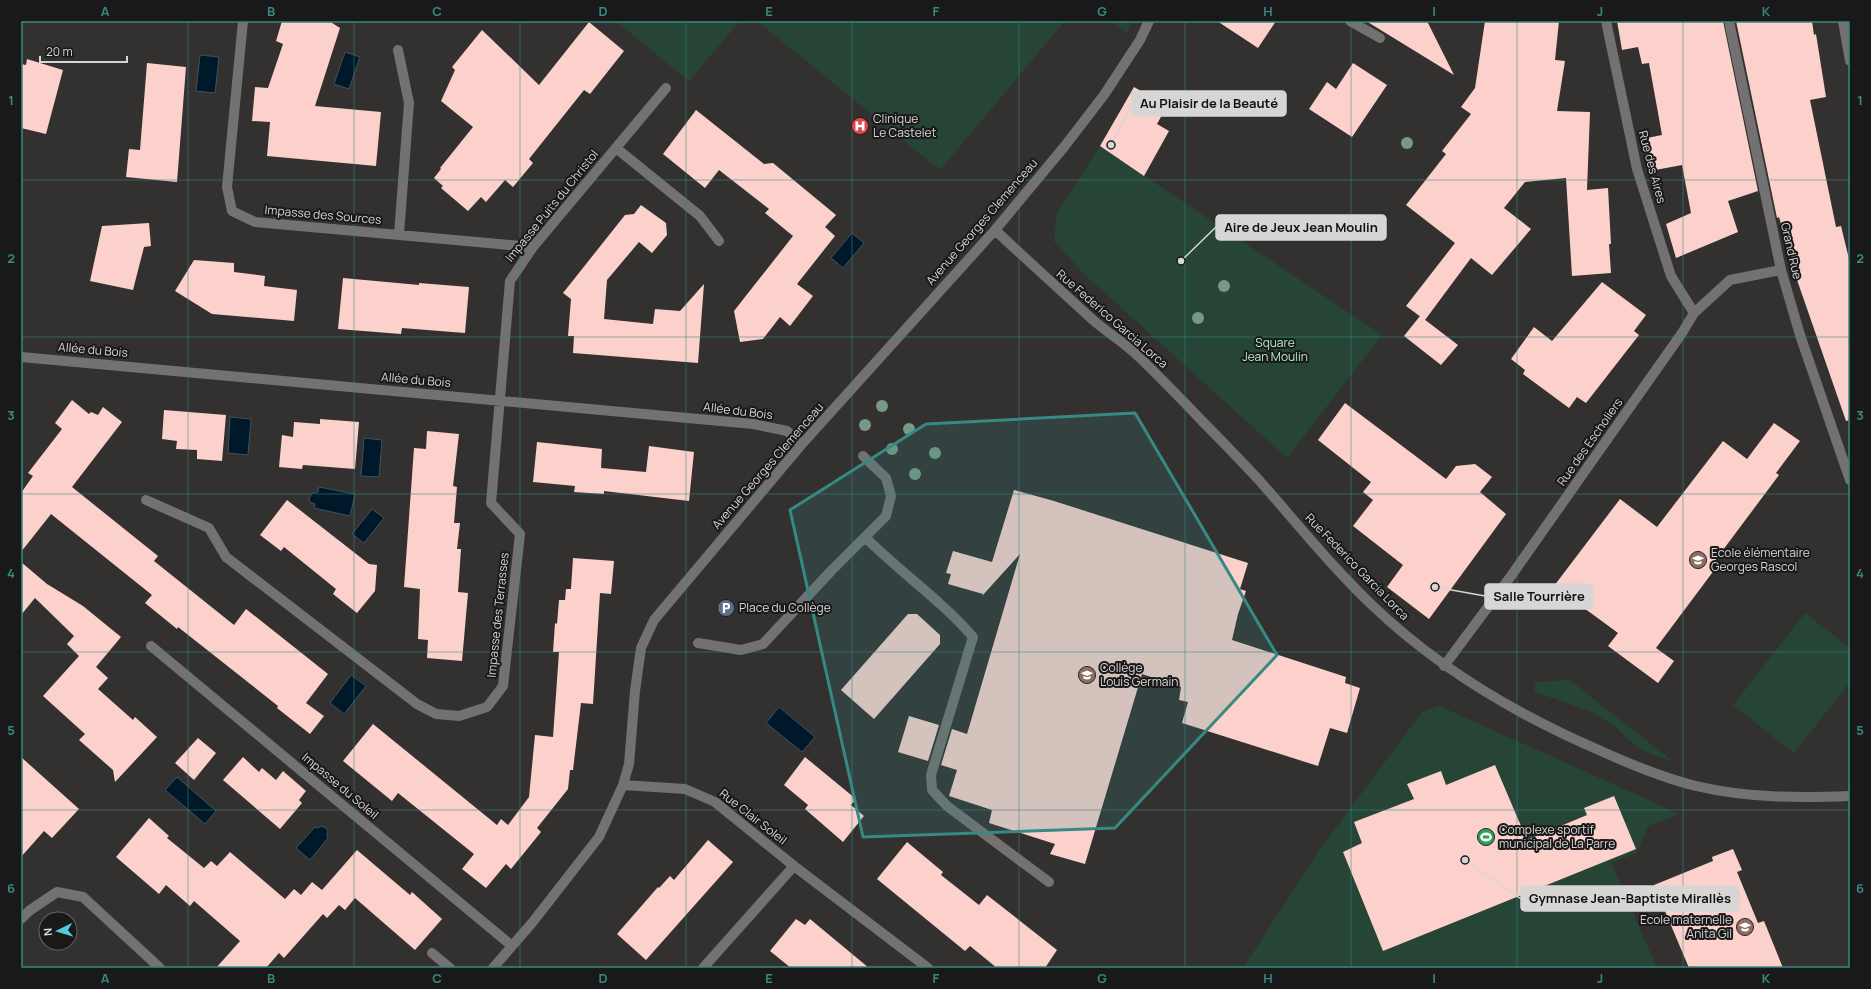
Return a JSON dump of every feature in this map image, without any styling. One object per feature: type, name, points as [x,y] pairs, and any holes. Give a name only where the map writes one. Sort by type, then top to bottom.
[{"type":"street","name":"Impasse des Sources","points":[[243,21],[227,187],[232,211],[255,222],[533,247]]},
{"type":"street","name":"Avenue Georges Clemenceau","points":[[493,968],[532,924],[599,837],[623,785],[629,764],[635,691],[641,648],[654,620],[802,444],[994,230],[1064,147],[1104,95],[1140,40],[1149,21]]},
{"type":"street","points":[[1350,21],[1380,38]]},
{"type":"street","name":"Rue des Aires","points":[[1606,21],[1637,169],[1671,276],[1694,313]]},
{"type":"street","name":"Grand Rue","points":[[1729,21],[1781,270],[1800,335],[1850,480]]},
{"type":"street","points":[[1843,21],[1850,61]]},
{"type":"street","points":[[398,50],[409,104],[399,234]]},
{"type":"street","name":"Impasse Puits du Christol","points":[[499,400],[510,281],[533,247],[666,88]]},
{"type":"street","name":"Impasse Puits du Christol","points":[[616,148],[700,216],[719,241]]},
{"type":"street","name":"Rue Federico Garcia Lorca","points":[[994,230],[1094,320],[1137,355],[1257,478],[1329,561],[1372,605],[1406,636],[1444,666],[1486,693],[1566,736],[1642,769],[1696,786],[1758,796],[1814,798],[1850,796]]},
{"type":"street","name":"Rue des Escholiers","points":[[1444,666],[1511,576],[1682,333],[1694,313],[1730,280],[1781,270]]},
{"type":"street","name":"Allée du Bois","points":[[21,357],[753,424],[787,431],[802,444]]},
{"type":"street","name":"Impasse des Terrasses","points":[[146,500],[208,528],[226,557],[417,704],[436,714],[459,716],[487,707],[503,686],[520,534],[491,503],[499,400]]},
{"type":"street","points":[[698,643],[741,650],[763,644],[831,571],[866,538],[886,516],[891,496],[886,478],[863,456]]},
{"type":"street","points":[[866,538],[893,564],[956,619],[973,637],[931,775],[932,790],[947,806],[1049,882]]},
{"type":"street","name":"Impasse du Soleil","points":[[151,646],[512,946]]},
{"type":"street","name":"Rue Clair Soleil","points":[[623,785],[685,789],[715,802],[794,866],[928,968]]},
{"type":"street","points":[[703,968],[794,866]]},
{"type":"street","points":[[21,919],[29,911],[57,892],[83,897],[160,968]]},
{"type":"street","points":[[432,953],[450,968]]},
{"type":"highlighted area","points":[[1135,413],[1277,655],[1115,828],[863,837],[790,510],[926,424]]},
{"type":"green space","points":[[616,21],[740,21],[689,81]]},
{"type":"green space","points":[[757,21],[1065,21],[940,170]]},
{"type":"green space","points":[[1112,21],[1131,21],[1127,33]]},
{"type":"green space","name":"Square Jean Moulin","points":[[1100,146],[1382,335],[1287,458],[1085,275],[1054,241],[1057,213]]},
{"type":"green space","points":[[1805,613],[1850,648],[1850,682],[1794,753],[1733,705]]},
{"type":"green space","points":[[1569,680],[1675,763],[1642,750],[1616,727],[1590,711],[1535,692],[1534,682]]},
{"type":"green space","name":"Complexe sportif municipal de La Parre","points":[[1439,706],[1680,814],[1648,826],[1637,853],[1611,863],[1657,968],[1243,968],[1320,849],[1422,712]]},
{"type":"water","points":[[345,52],[360,57],[349,89],[334,84]]},
{"type":"water","points":[[200,55],[219,57],[215,93],[196,91]]},
{"type":"water","points":[[852,233],[864,243],[843,268],[831,258]]},
{"type":"water","points":[[230,417],[251,419],[248,455],[228,453]]},
{"type":"water","points":[[364,438],[382,440],[379,477],[361,476]]},
{"type":"water","points":[[319,487],[355,494],[350,516],[314,508],[315,504],[310,502],[309,499],[312,493],[318,492]]},
{"type":"water","points":[[372,509],[384,518],[364,543],[352,534]]},
{"type":"water","points":[[351,675],[366,686],[344,714],[330,703]]},
{"type":"water","points":[[779,707],[815,737],[802,752],[766,723]]},
{"type":"water","points":[[177,777],[216,811],[205,824],[165,790]]},
{"type":"water","points":[[322,826],[328,830],[328,838],[310,860],[296,848],[315,827],[317,828]]},
{"type":"building","points":[[282,21],[329,21],[340,28],[315,106],[381,112],[376,166],[267,156],[270,122],[252,121],[255,87],[268,88],[283,44],[276,41]]},
{"type":"building","points":[[1217,21],[1276,21],[1258,48]]},
{"type":"building","points":[[1366,21],[1427,21],[1454,75]]},
{"type":"building","points":[[1485,21],[1559,21],[1555,60],[1565,61],[1557,111],[1590,112],[1587,190],[1608,188],[1611,273],[1572,276],[1566,178],[1525,182],[1504,208],[1531,229],[1492,275],[1471,258],[1425,320],[1406,306],[1455,243],[1406,205],[1446,154],[1442,151],[1471,114],[1461,107],[1475,88]]},
{"type":"building","points":[[1617,21],[1723,21],[1758,191],[1728,201],[1738,232],[1676,258],[1666,224],[1691,213],[1682,165],[1650,171],[1642,139],[1662,135],[1649,63],[1642,64],[1638,47],[1622,50]]},
{"type":"building","points":[[1736,21],[1812,21],[1814,35],[1816,34],[1826,97],[1810,100],[1836,227],[1841,226],[1850,263],[1850,420],[1846,421],[1796,277],[1779,217],[1777,218]]},
{"type":"building","points":[[589,22],[624,51],[590,94],[584,90],[529,159],[533,163],[513,187],[505,180],[486,202],[481,197],[468,211],[441,188],[443,186],[434,178],[441,169],[440,168],[473,127],[441,101],[455,70],[452,67],[482,30],[539,85]]},
{"type":"building","points":[[27,59],[63,70],[46,134],[21,128],[21,64],[26,65]]},
{"type":"building","points":[[147,63],[186,67],[177,182],[126,177],[129,149],[140,150]]},
{"type":"building","points":[[1353,63],[1387,85],[1352,137],[1309,109],[1327,82],[1336,89]]},
{"type":"building","points":[[1134,87],[1167,106],[1157,124],[1169,131],[1144,176],[1100,146]]},
{"type":"building","points":[[696,110],[764,164],[773,163],[836,215],[825,227],[835,236],[797,284],[813,296],[790,326],[780,317],[763,339],[740,342],[734,311],[793,236],[765,213],[769,209],[719,170],[705,188],[663,154]]},
{"type":"building","points":[[641,205],[666,223],[667,235],[652,253],[639,242],[607,280],[604,319],[653,324],[655,309],[680,311],[704,284],[698,363],[573,353],[574,336],[568,336],[571,299],[563,293],[625,215],[634,214]]},
{"type":"building","points":[[149,223],[151,246],[144,247],[133,290],[90,281],[102,226]]},
{"type":"building","points":[[194,260],[234,263],[234,272],[265,276],[264,286],[297,290],[294,321],[212,314],[175,291]]},
{"type":"building","points":[[343,278],[419,285],[419,283],[469,287],[465,333],[402,328],[401,334],[338,329]]},
{"type":"building","points":[[1602,282],[1646,315],[1634,331],[1639,335],[1586,403],[1577,397],[1569,408],[1523,374],[1525,370],[1511,359],[1534,327],[1552,341]]},
{"type":"building","points":[[1420,316],[1458,345],[1441,365],[1404,336]]},
{"type":"building","points":[[72,400],[89,414],[91,412],[98,415],[103,407],[122,422],[72,487],[158,556],[154,561],[234,625],[246,609],[328,674],[306,703],[324,716],[310,734],[277,708],[278,706],[178,627],[177,629],[145,603],[152,595],[51,514],[21,552],[21,493],[33,476],[28,473],[62,429],[55,423]]},
{"type":"building","points":[[1345,403],[1446,479],[1456,466],[1475,464],[1492,477],[1480,492],[1506,514],[1429,619],[1387,587],[1403,565],[1353,526],[1373,500],[1363,492],[1371,482],[1318,440]]},
{"type":"building","points":[[164,410],[226,415],[222,461],[197,459],[197,450],[176,449],[177,441],[162,439]]},
{"type":"building","points":[[320,419],[359,422],[355,469],[303,465],[302,469],[279,467],[282,435],[293,437],[294,422],[320,424]]},
{"type":"building","points":[[1774,423],[1800,441],[1776,473],[1779,475],[1711,566],[1715,569],[1656,648],[1674,661],[1658,683],[1608,646],[1618,633],[1554,586],[1620,499],[1657,527],[1723,441],[1747,459]]},
{"type":"building","points":[[427,431],[459,434],[453,486],[457,487],[454,523],[460,523],[457,549],[461,549],[458,592],[468,593],[462,661],[427,658],[428,640],[418,639],[420,589],[404,587],[414,448],[426,449]]},
{"type":"building","points":[[537,442],[602,449],[601,468],[646,472],[649,446],[694,452],[689,501],[604,491],[604,494],[574,492],[575,486],[533,482]]},
{"type":"building","points":[[1014,490],[1054,501],[1248,563],[1240,589],[1246,591],[1238,614],[1232,640],[1346,677],[1345,683],[1360,688],[1347,733],[1330,728],[1318,766],[1182,723],[1188,702],[1179,700],[1181,687],[1142,674],[1085,864],[1050,854],[1055,844],[989,823],[992,810],[949,796],[957,770],[941,765],[952,729],[967,734],[1020,554],[982,596],[983,594],[948,584],[951,574],[946,573],[953,551],[992,562]]},
{"type":"building","points":[[287,500],[369,564],[377,565],[375,591],[357,613],[333,594],[336,589],[284,547],[281,551],[260,535]]},
{"type":"building","points":[[573,558],[614,561],[611,594],[600,593],[593,704],[581,703],[573,770],[570,770],[568,789],[537,828],[541,832],[511,869],[506,864],[486,888],[462,869],[474,854],[398,793],[392,801],[343,761],[373,724],[497,825],[501,819],[508,825],[529,797],[535,735],[553,737],[559,652],[553,652],[555,623],[557,624],[559,600],[565,600],[566,589],[571,589]]},
{"type":"building","points":[[21,562],[47,584],[83,606],[121,637],[96,667],[108,678],[98,689],[133,720],[135,717],[157,737],[115,782],[113,770],[79,740],[85,734],[43,696],[79,656],[67,644],[74,636],[35,598],[21,615]]},
{"type":"building","points":[[908,614],[917,614],[940,635],[940,644],[874,719],[841,690]]},
{"type":"building","points":[[909,716],[939,725],[928,761],[898,752]]},
{"type":"building","points":[[198,738],[216,753],[194,780],[175,763]]},
{"type":"building","points":[[21,757],[79,809],[52,838],[44,831],[21,857]]},
{"type":"building","points":[[243,757],[259,772],[262,768],[276,780],[283,771],[306,791],[299,800],[302,803],[280,829],[223,780]]},
{"type":"building","points":[[805,757],[856,799],[851,805],[864,816],[843,842],[805,809],[808,805],[784,785]]},
{"type":"building","points":[[1495,765],[1527,840],[1587,815],[1584,808],[1614,796],[1636,849],[1383,951],[1343,852],[1362,843],[1354,822],[1414,799],[1407,784],[1441,771],[1446,785]]},
{"type":"building","points":[[149,818],[169,836],[167,838],[204,868],[211,861],[217,866],[230,852],[285,899],[294,889],[301,895],[312,882],[322,890],[357,850],[410,895],[412,892],[442,919],[415,950],[355,898],[345,910],[339,905],[327,918],[323,914],[284,958],[279,953],[266,968],[216,968],[240,941],[194,901],[190,906],[166,885],[159,894],[116,857]]},
{"type":"building","points":[[708,840],[733,862],[646,960],[617,934],[658,887],[659,888],[670,876],[674,880]]},
{"type":"building","points":[[907,842],[943,872],[941,875],[979,905],[987,895],[1057,950],[1045,968],[997,968],[970,946],[965,951],[877,879]]},
{"type":"building","points":[[1733,849],[1742,870],[1737,872],[1758,923],[1764,921],[1783,968],[1689,968],[1654,885],[1713,861],[1712,857]]},
{"type":"building","points":[[796,919],[805,925],[810,919],[869,968],[791,968],[770,951]]},
{"type":"place","name":"Clinique Le Castelet","points":[[860,126]]},
{"type":"place","name":"Au Plaisir de la Beauté","points":[[1111,145]]},
{"type":"place","name":"Aire de Jeux Jean Moulin","points":[[1181,261]]},
{"type":"place","name":"Ecole élémentaire Georges Rascol","points":[[1698,560]]},
{"type":"place","name":"Salle Tourrière","points":[[1435,587]]},
{"type":"place","name":"Place du Collège","points":[[726,608]]},
{"type":"place","name":"Collège Louis Germain","points":[[1087,675]]},
{"type":"place","name":"Complexe sportif municipal de La Parre","points":[[1486,837]]},
{"type":"place","name":"Gymnase Jean-Baptiste Mirallès","points":[[1465,860]]},
{"type":"place","name":"Ecole maternelle Anita Gil","points":[[1745,927]]}]
